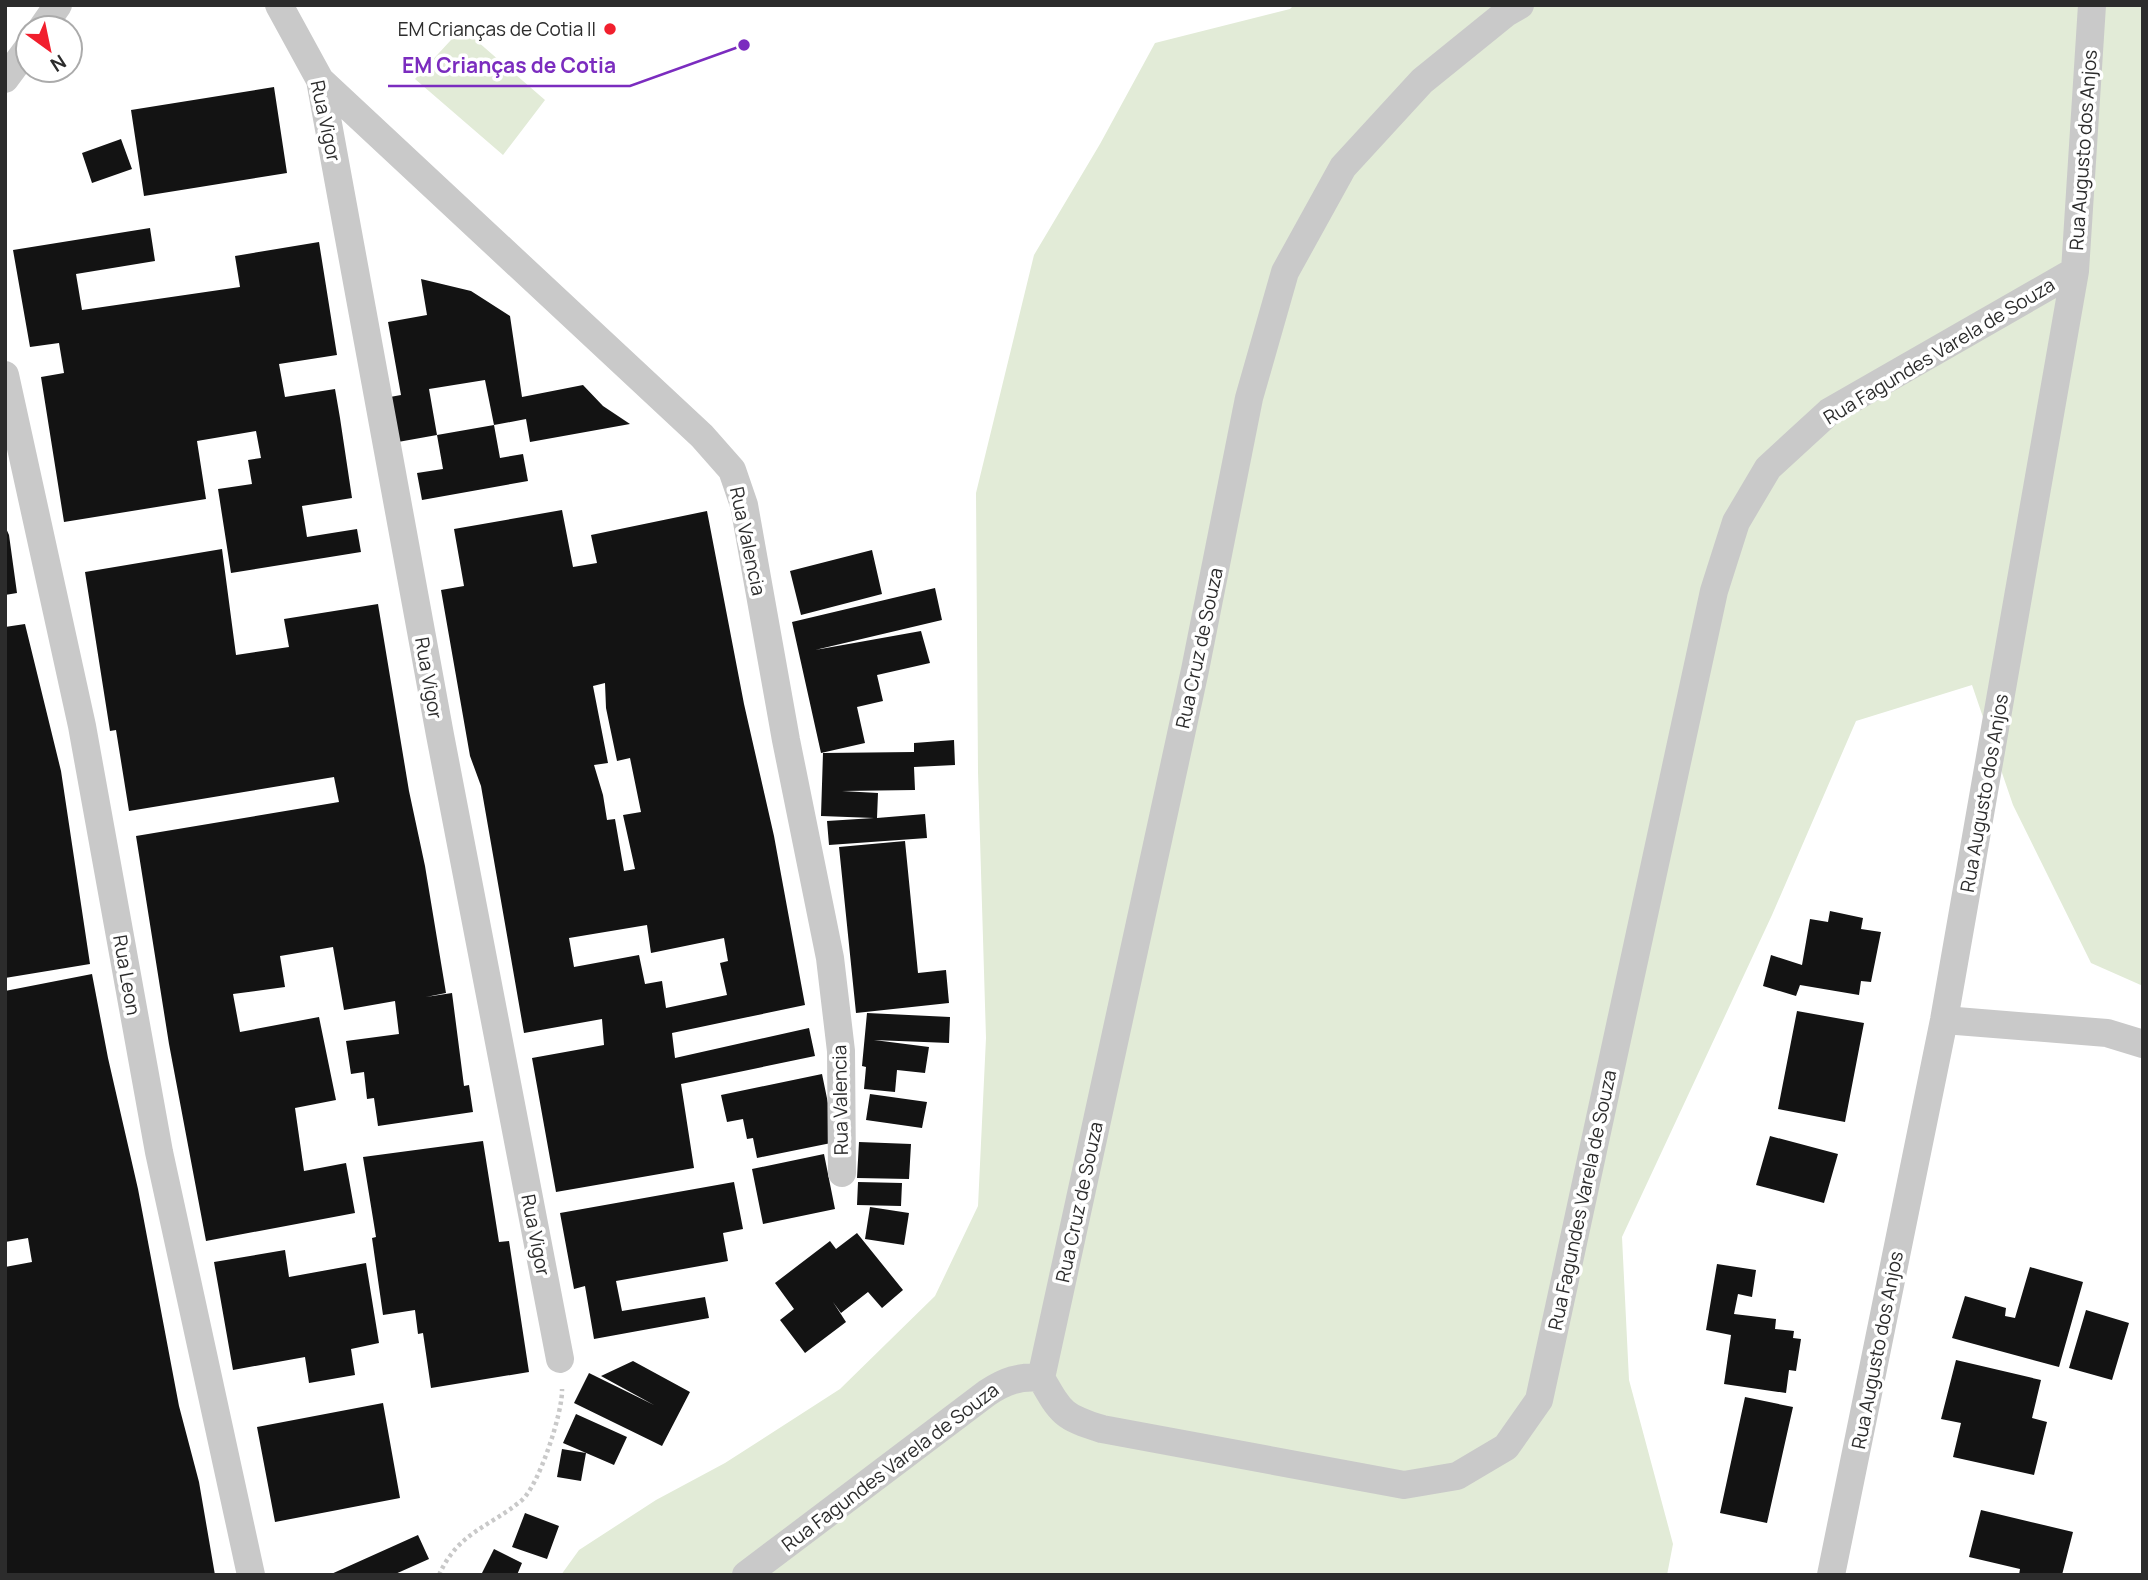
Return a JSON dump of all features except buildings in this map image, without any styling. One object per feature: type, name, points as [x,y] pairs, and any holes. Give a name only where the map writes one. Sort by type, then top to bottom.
[{"type":"street","name":"Rua Vigor","points":[[279,5],[320,80],[440,735],[560,1359]]},
{"type":"street","name":"Rua Cruz de Souza","points":[[1041,1378],[1192,684],[1249,398],[1285,272],[1343,167],[1422,81],[1506,13],[1520,5]]},
{"type":"street","name":"Rua Augusto dos Anjos","points":[[1831,1575],[1944,1020],[2075,271],[2092,5]]},
{"type":"street","name":"Rua Valencia","points":[[320,80],[702,436],[732,470],[744,505],[786,740],[830,958],[841,1051],[842,1173]]},
{"type":"street","name":"Rua Fagundes Varela de Souza","points":[[746,1575],[987,1393],[1004,1382],[1022,1377],[1041,1378],[1056,1405],[1072,1420],[1102,1429],[1404,1485],[1457,1476],[1506,1447],[1539,1400],[1714,591],[1735,522],[1768,468],[1829,412],[2075,271]]},
{"type":"street","name":"Rua Leon","points":[[5,374],[13,439],[82,726],[159,1152],[251,1575]]},
{"type":"street","points":[[1944,1020],[2107,1033],[2143,1044]]},
{"type":"path","points":[[439,1575],[445,1561],[469,1534],[524,1498],[545,1457],[563,1402],[560,1359]]},
{"type":"green space","points":[[1294,5],[2143,5],[2143,986],[2091,963],[2013,805],[1972,685],[1856,721],[1772,915],[1622,1237],[1629,1380],[1673,1544],[1667,1575],[561,1575],[579,1550],[656,1500],[725,1463],[840,1389],[935,1296],[978,1206],[986,1038],[978,772],[976,493],[1034,255],[1100,144],[1155,43],[1290,9]]},
{"type":"green space","points":[[462,28],[545,100],[503,155],[415,79]]},
{"type":"place","name":"EM Crianças de Cotia II","points":[[610,29]]},
{"type":"place","name":"EM Crianças de Cotia","points":[[744,45]]}]
